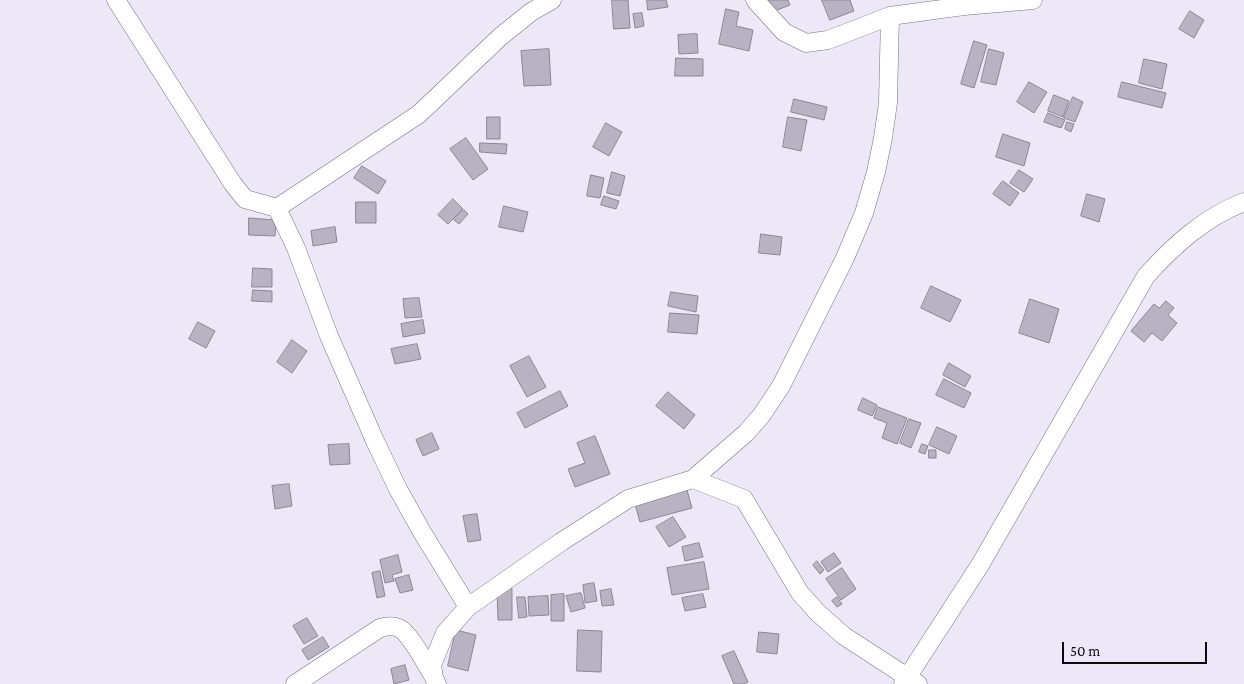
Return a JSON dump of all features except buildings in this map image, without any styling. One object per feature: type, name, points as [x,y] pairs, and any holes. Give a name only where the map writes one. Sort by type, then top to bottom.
[{"type":"street","points":[[116,0],[233,184],[245,199],[277,208],[420,114],[500,37],[531,12],[552,0]]},
{"type":"street","points":[[755,0],[784,32],[806,43],[828,40],[890,16],[964,6],[1033,0]]},
{"type":"street","points":[[436,681],[432,665],[445,633],[468,608],[561,542],[628,499],[693,479],[746,433],[761,416],[781,386],[845,258],[864,213],[876,172],[888,103],[890,16]]},
{"type":"street","points":[[693,479],[744,499],[800,593],[818,613],[844,636],[910,682],[980,565],[1146,276],[1180,241],[1222,212],[1244,202]]},
{"type":"street","points":[[277,208],[299,255],[329,336],[375,441],[403,498],[468,608]]},
{"type":"street","points":[[295,684],[380,628],[390,626],[399,628],[408,634],[436,681]]}]
